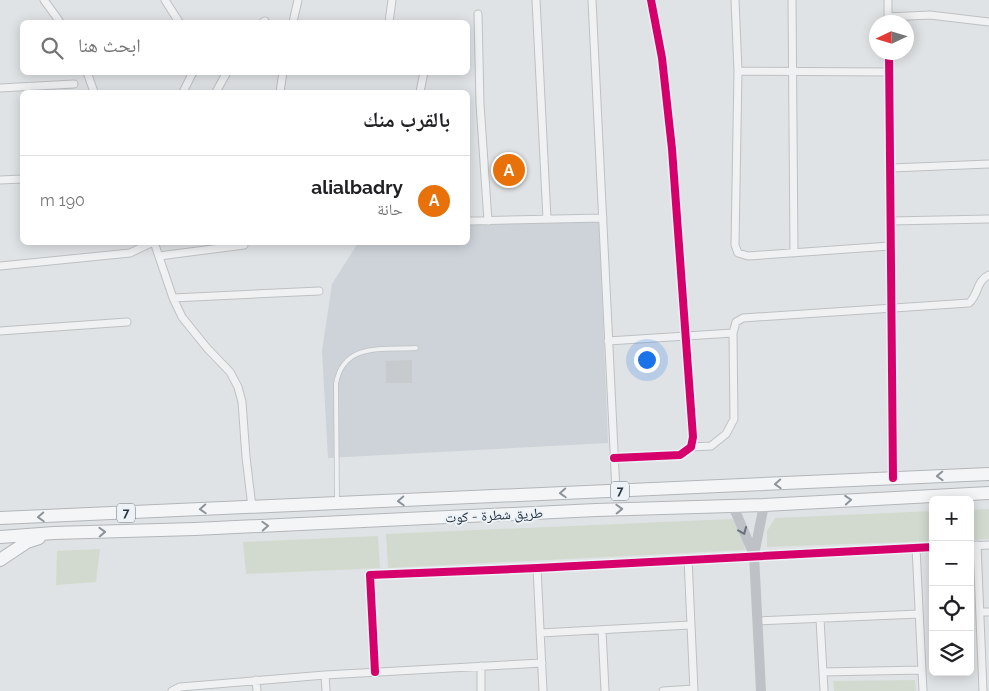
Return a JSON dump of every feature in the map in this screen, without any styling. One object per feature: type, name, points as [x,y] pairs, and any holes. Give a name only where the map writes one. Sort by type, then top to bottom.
[{"type":"highway","name":"طريق شطرة - كوت","points":[[0,518],[989,474]]},
{"type":"highway","points":[[971,475],[974,484],[972,494]]},
{"type":"highway","points":[[596,492],[596,510]]},
{"type":"highway","name":"طريق شطرة - كوت","points":[[0,537],[54,533],[195,529],[596,510],[764,505],[989,493]]},
{"type":"highway","points":[[0,560],[27,542],[54,533]]},
{"type":"street","points":[[44,0],[59,20]]},
{"type":"street","points":[[165,0],[178,20]]},
{"type":"street","points":[[293,20],[298,0]]},
{"type":"street","points":[[389,20],[392,0]]},
{"type":"street","points":[[536,0],[546,219]]},
{"type":"street","points":[[592,0],[616,491]]},
{"type":"street","points":[[652,0],[662,58],[672,149],[693,438],[691,448]]},
{"type":"street","points":[[735,0],[738,72],[735,244],[738,253],[748,256],[890,246]]},
{"type":"street","points":[[792,0],[794,253]]},
{"type":"street","points":[[888,0],[888,15]]},
{"type":"street","points":[[478,14],[480,104],[488,221]]},
{"type":"street","points":[[914,17],[930,15],[989,22]]},
{"type":"street","points":[[889,60],[893,478]]},
{"type":"street","points":[[738,72],[889,72]]},
{"type":"street","points":[[88,75],[93,90]]},
{"type":"street","points":[[184,90],[192,75]]},
{"type":"street","points":[[217,90],[225,75]]},
{"type":"street","points":[[280,90],[283,75]]},
{"type":"street","points":[[420,90],[423,75]]},
{"type":"street","points":[[0,88],[74,84]]},
{"type":"street","points":[[891,168],[989,164]]},
{"type":"street","points":[[0,180],[20,179]]},
{"type":"street","points":[[470,222],[604,218]]},
{"type":"street","points":[[890,221],[989,219]]},
{"type":"street","points":[[0,266],[130,253],[147,245]]},
{"type":"street","points":[[155,245],[173,298],[182,317],[207,348],[230,372],[238,387],[242,402],[252,507]]},
{"type":"street","points":[[159,256],[244,245]]},
{"type":"street","points":[[614,458],[680,455],[691,448],[711,446],[726,434],[734,419],[733,332],[736,322],[743,318],[969,303],[974,298],[982,278],[989,275]]},
{"type":"street","points":[[173,298],[319,291]]},
{"type":"street","points":[[0,331],[127,322]]},
{"type":"street","points":[[608,340],[733,332]]},
{"type":"street","points":[[761,691],[754,555],[764,505]]},
{"type":"street","points":[[733,506],[754,555]]},
{"type":"street","points":[[983,691],[980,612],[974,546],[989,545]]},
{"type":"street","points":[[916,547],[923,691]]},
{"type":"street","points":[[375,672],[370,575],[929,547]]},
{"type":"street","points":[[663,691],[694,690],[688,559]]},
{"type":"street","points":[[537,568],[543,691]]},
{"type":"street","points":[[980,612],[989,612]]},
{"type":"street","points":[[758,622],[919,614]]},
{"type":"street","points":[[820,619],[824,691]]},
{"type":"street","points":[[540,634],[690,625]]},
{"type":"street","points":[[602,630],[605,691]]},
{"type":"street","points":[[172,691],[180,687],[256,680],[542,663]]},
{"type":"street","points":[[480,666],[481,691]]},
{"type":"street","points":[[823,672],[922,670]]},
{"type":"street","points":[[325,675],[326,691]]},
{"type":"street","points":[[256,680],[257,691]]},
{"type":"lane","points":[[337,504],[336,384],[338,372],[347,360],[361,351],[416,348]]},
{"type":"shaded area","points":[[599,219],[608,443],[328,458],[322,351],[332,284],[357,245],[470,245],[470,224]]},
{"type":"shaded area","points":[[989,509],[989,539],[974,540],[974,510]]},
{"type":"shaded area","points":[[929,511],[929,541],[767,547],[767,531],[775,518]]},
{"type":"shaded area","points":[[731,519],[740,528],[745,550],[388,568],[386,534]]},
{"type":"shaded area","points":[[378,536],[380,568],[246,574],[243,542]]},
{"type":"shaded area","points":[[100,549],[96,582],[56,585],[57,551]]},
{"type":"shaded area","points":[[915,680],[916,691],[834,691],[833,681]]},
{"type":"building","points":[[412,360],[412,383],[386,383],[386,361]]},
{"type":"cycle path","points":[[614,458],[680,455],[691,447],[693,437],[672,149],[662,58],[651,0]]},
{"type":"cycle path","points":[[889,60],[893,478]]},
{"type":"cycle path","points":[[375,672],[370,575],[929,547]]},
{"type":"place","name":"alialbadry","points":[[509,170]]}]
